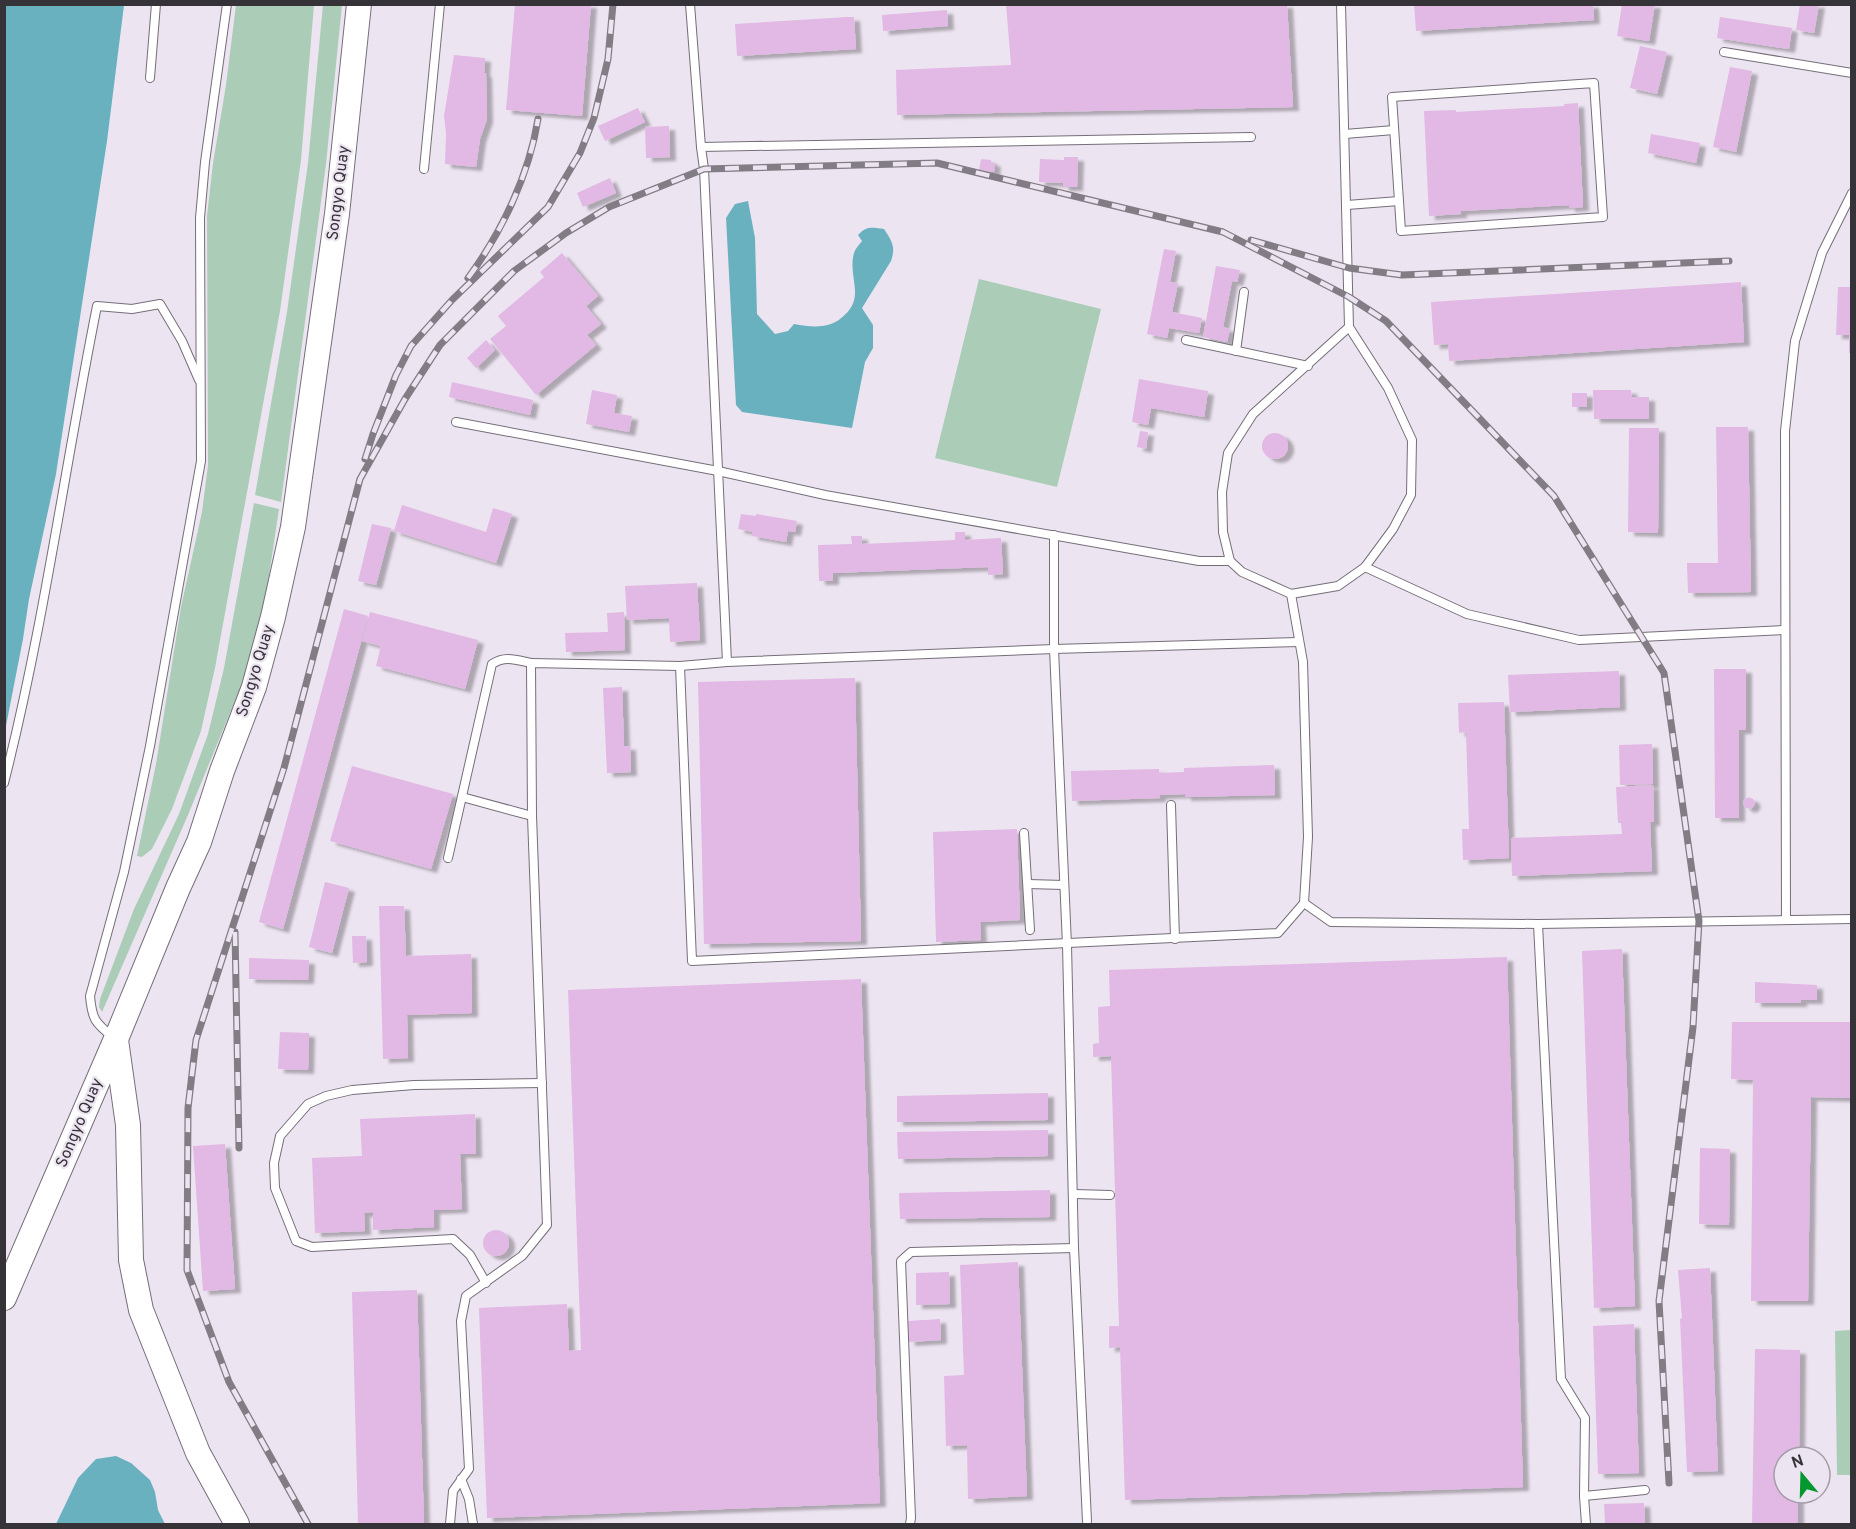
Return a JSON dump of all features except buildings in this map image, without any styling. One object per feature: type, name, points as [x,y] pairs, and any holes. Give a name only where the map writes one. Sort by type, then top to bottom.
[{"type":"main road","name":"Songyo Quay","points":[[4,1298],[199,843],[222,771],[254,687],[273,617],[293,527],[337,214],[359,4]]},
{"type":"main road","points":[[116,1039],[128,1125],[131,1260],[141,1310],[198,1453],[230,1522]]},
{"type":"lane","points":[[150,78],[156,4]]},
{"type":"lane","points":[[116,1039],[99,1026],[91,1015],[90,996],[124,872],[150,746],[201,461],[200,218],[205,162],[227,4]]},
{"type":"lane","points":[[424,169],[440,4]]},
{"type":"lane","points":[[690,4],[704,169],[727,662]]},
{"type":"lane","points":[[1341,4],[1349,327],[1388,388],[1412,440],[1411,495],[1393,529],[1365,567],[1338,586],[1291,594],[1242,572],[1230,561],[1223,532],[1222,492],[1228,453],[1253,414],[1279,388],[1308,366],[1349,327]]},
{"type":"lane","points":[[1724,52],[1851,73]]},
{"type":"lane","points":[[1594,83],[1603,217],[1401,231],[1399,201],[1392,97],[1594,83]]},
{"type":"lane","points":[[1345,134],[1395,130]]},
{"type":"lane","points":[[701,147],[1251,137]]},
{"type":"lane","points":[[1786,920],[1785,431],[1795,341],[1822,253],[1851,193]]},
{"type":"lane","points":[[1347,205],[1399,201]]},
{"type":"lane","points":[[1236,351],[1244,292]]},
{"type":"lane","points":[[4,783],[15,742],[97,306],[132,309],[160,304],[182,341],[202,385]]},
{"type":"lane","points":[[1186,340],[1308,366]]},
{"type":"lane","points":[[456,422],[718,471],[825,495],[1198,561],[1230,561]]},
{"type":"lane","points":[[1054,536],[1054,649],[1064,885],[1074,1248],[1087,1521]]},
{"type":"lane","points":[[1365,567],[1467,614],[1579,640],[1784,630]]},
{"type":"lane","points":[[680,666],[692,961],[1066,945],[1278,933],[1304,903],[1308,837],[1304,662],[1291,594]]},
{"type":"lane","points":[[448,858],[492,664],[501,658],[531,663],[680,666],[727,662],[1054,649],[1299,642]]},
{"type":"lane","points":[[450,1524],[453,1491],[469,1469],[461,1321],[466,1296],[522,1256],[547,1226],[532,816],[531,663]]},
{"type":"lane","points":[[462,797],[532,816]]},
{"type":"lane","points":[[1171,805],[1175,939]]},
{"type":"lane","points":[[1024,833],[1030,930]]},
{"type":"lane","points":[[1028,884],[1064,885]]},
{"type":"lane","points":[[1304,903],[1331,922],[1538,924],[1851,920]]},
{"type":"lane","points":[[1538,924],[1561,1379],[1585,1418],[1586,1524]]},
{"type":"lane","points":[[486,1283],[470,1255],[453,1239],[312,1247],[296,1242],[275,1188],[274,1163],[280,1136],[308,1104],[326,1096],[352,1090],[414,1085],[542,1083]]},
{"type":"lane","points":[[1074,1194],[1110,1195]]},
{"type":"lane","points":[[910,1524],[901,1261],[911,1252],[1074,1248]]},
{"type":"lane","points":[[461,1479],[469,1499],[473,1524]]},
{"type":"lane","points":[[1584,1496],[1645,1490]]},
{"type":"green space","points":[[236,5],[314,5],[301,160],[280,311],[215,668],[201,731],[172,809],[152,849],[142,857],[137,856],[156,764],[181,607],[202,512],[208,465],[207,216]]},
{"type":"green space","points":[[323,5],[342,5],[326,164],[281,502],[255,495],[287,312],[308,163]]},
{"type":"green space","points":[[979,279],[1101,309],[1057,487],[935,458]]},
{"type":"green space","points":[[254,503],[279,509],[262,622],[241,686],[188,815],[102,1012],[99,1007],[100,999],[134,909],[179,814],[208,734],[224,668]]},
{"type":"green space","points":[[1851,1330],[1851,1475],[1837,1475],[1835,1331]]},
{"type":"water","points":[[5,4],[124,5],[107,141],[56,474],[29,599],[5,731]]},
{"type":"water","points":[[748,201],[755,238],[757,314],[775,334],[788,331],[794,324],[824,326],[840,319],[848,311],[855,296],[853,262],[855,252],[862,241],[858,235],[870,228],[884,229],[891,241],[893,252],[891,261],[862,308],[873,325],[873,348],[865,362],[852,428],[742,412],[736,405],[726,218],[735,204]]},
{"type":"water","points":[[116,1456],[131,1463],[150,1480],[158,1510],[165,1524],[56,1524],[78,1478],[96,1459]]},
{"type":"railway","points":[[365,459],[396,375],[411,346],[452,300],[548,207],[580,153],[594,118],[608,59],[613,4]]},
{"type":"railway","points":[[468,278],[492,242],[521,182],[538,119]]},
{"type":"railway","points":[[308,1524],[229,1382],[187,1270],[188,1108],[196,1040],[284,768],[360,479],[405,399],[440,345],[514,271],[566,233],[609,207],[704,169],[937,163],[1223,232],[1349,297],[1386,321],[1554,496],[1664,673],[1699,921],[1693,1027],[1659,1301],[1669,1483]]},
{"type":"railway","points":[[1251,240],[1349,268],[1402,275],[1729,261]]},
{"type":"railway","points":[[235,932],[239,1148]]}]
